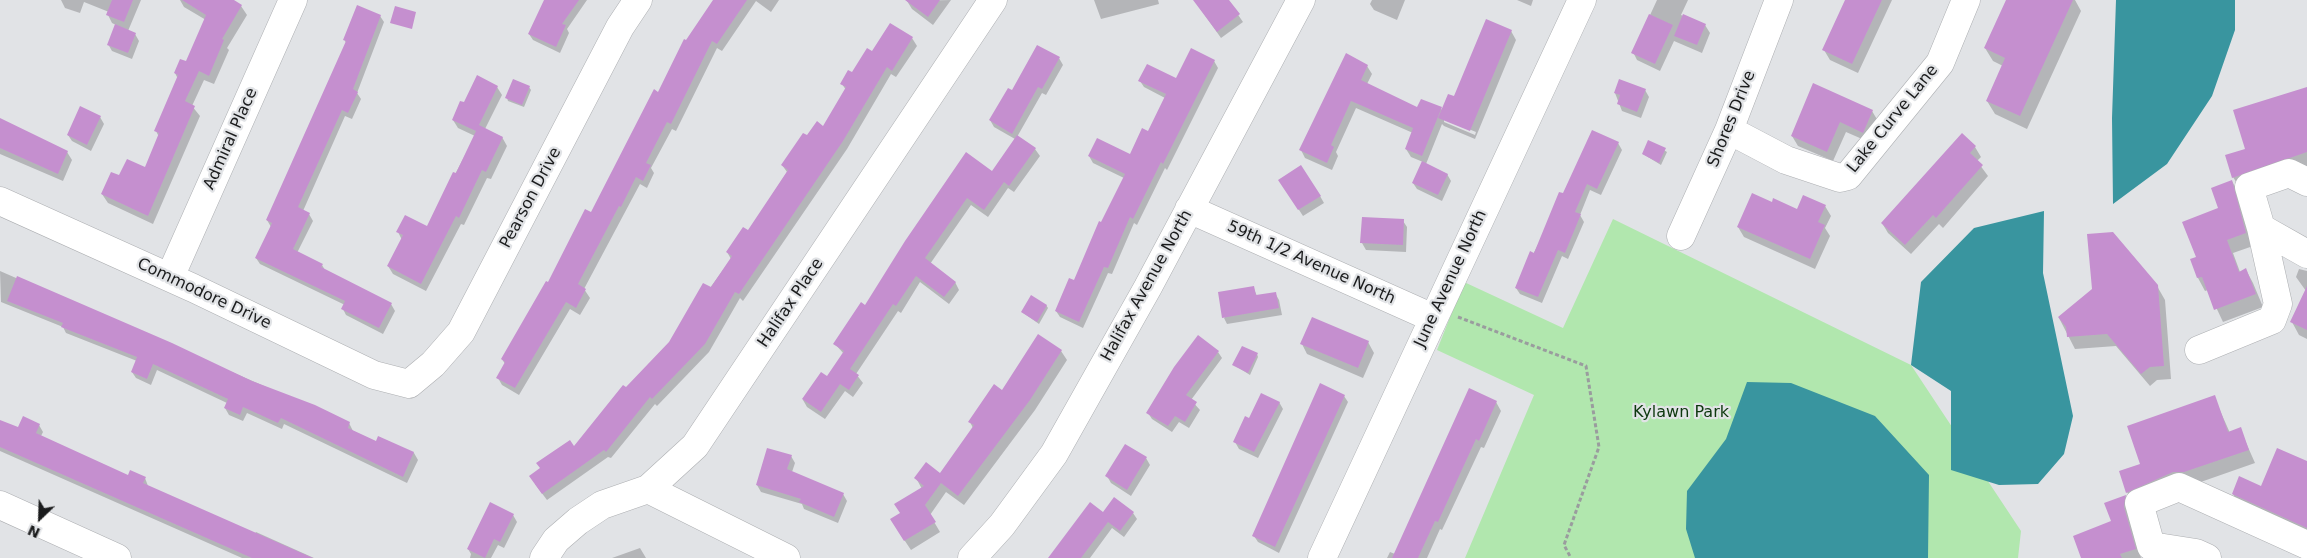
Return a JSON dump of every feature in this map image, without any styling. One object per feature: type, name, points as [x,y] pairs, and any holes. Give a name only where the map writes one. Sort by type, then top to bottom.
[{"type":"street","name":"Admiral Place","points":[[170,278],[293,0]]},
{"type":"street","name":"Pearson Drive","points":[[409,384],[433,364],[461,332],[620,27],[638,0]]},
{"type":"street","name":"Halifax Place","points":[[544,558],[556,540],[578,521],[602,505],[648,489],[695,446],[993,0]]},
{"type":"street","name":"Halifax Avenue North","points":[[972,558],[1002,525],[1054,454],[1148,287],[1301,0]]},
{"type":"street","name":"June Avenue North","points":[[1322,558],[1434,314],[1582,0]]},
{"type":"street","name":"Shores Drive","points":[[1681,236],[1729,130],[1779,0]]},
{"type":"street","name":"Lake Curve Lane","points":[[1729,130],[1786,160],[1840,178],[1848,176],[1940,63],[1966,0]]},
{"type":"street","points":[[2199,350],[2272,320],[2278,304],[2261,228],[2249,187],[2289,173],[2307,182]]},
{"type":"street","name":"Commodore Drive","points":[[0,201],[374,374],[409,384]]},
{"type":"street","name":"59th 1/2 Avenue North","points":[[1189,209],[1434,314]]},
{"type":"street","points":[[2261,228],[2307,254]]},
{"type":"street","points":[[2208,558],[2196,553],[2151,546],[2139,503],[2178,487],[2307,545]]},
{"type":"street","points":[[648,489],[786,558]]},
{"type":"street","points":[[1,508],[118,558]]},
{"type":"path","points":[[1434,314],[1458,317],[1586,366],[1599,447],[1564,545],[1571,558]]},
{"type":"green space","name":"Kylawn Park","points":[[1613,219],[1911,365],[2021,531],[2018,558],[1465,558],[1534,395],[1437,350],[1464,282],[1563,328]]},
{"type":"water","points":[[2116,0],[2235,0],[2235,30],[2212,96],[2167,164],[2113,204],[2112,118]]},
{"type":"water","points":[[2044,211],[2043,273],[2073,416],[2064,454],[2038,484],[1999,485],[1951,470],[1951,391],[1911,365],[1921,282],[1974,228]]},
{"type":"water","points":[[1747,382],[1791,383],[1875,416],[1929,475],[1928,558],[1695,558],[1686,529],[1687,491],[1726,439]]},
{"type":"building","points":[[112,0],[133,0],[124,22],[106,15]]},
{"type":"building","points":[[182,0],[234,0],[242,5],[222,39],[224,40],[209,76],[199,71],[185,101],[195,106],[148,216],[101,194],[111,172],[119,175],[127,159],[145,167],[159,133],[154,131],[178,75],[174,73],[180,59],[186,61],[206,15]]},
{"type":"building","points":[[544,0],[579,0],[562,24],[566,25],[556,47],[528,34]]},
{"type":"building","points":[[713,0],[747,0],[717,44],[712,41],[671,124],[667,122],[646,163],[651,165],[643,181],[636,177],[621,207],[619,206],[578,284],[586,289],[576,308],[566,302],[515,388],[496,378],[505,362],[501,359],[546,281],[548,282],[585,209],[591,212],[654,89],[658,92],[684,39],[686,40]]},
{"type":"building","points":[[905,0],[940,0],[928,17]]},
{"type":"building","points":[[1193,0],[1229,0],[1240,14],[1217,32]]},
{"type":"building","points":[[1845,0],[1882,0],[1852,64],[1822,50]]},
{"type":"building","points":[[2006,0],[2073,0],[2020,116],[1986,101],[2005,58],[1984,48]]},
{"type":"building","points":[[357,5],[381,15],[353,89],[358,92],[348,113],[342,110],[298,207],[310,213],[293,249],[323,264],[321,267],[392,303],[379,328],[341,309],[345,301],[255,258],[272,223],[266,220],[346,41],[343,40]]},
{"type":"building","points":[[395,6],[416,12],[412,29],[390,23]]},
{"type":"building","points":[[1649,14],[1673,25],[1655,64],[1631,53]]},
{"type":"building","points":[[1683,14],[1706,24],[1697,45],[1674,36]]},
{"type":"building","points":[[1486,19],[1512,30],[1470,131],[1438,118],[1448,94],[1454,96]]},
{"type":"building","points":[[890,23],[913,37],[892,71],[887,67],[843,141],[739,294],[735,292],[705,344],[652,399],[650,397],[606,452],[604,450],[542,494],[529,476],[540,468],[536,463],[570,440],[574,446],[623,385],[626,387],[669,342],[703,283],[711,287],[732,256],[726,252],[743,227],[748,230],[788,170],[781,165],[803,133],[807,135],[817,121],[823,126],[846,87],[840,84],[848,70],[852,72],[867,48],[872,51]]},
{"type":"building","points":[[115,24],[136,33],[128,53],[107,45]]},
{"type":"building","points":[[1037,45],[1060,57],[1042,89],[1038,87],[1012,134],[989,120],[1008,88],[1012,90]]},
{"type":"building","points":[[1191,48],[1215,60],[1163,164],[1161,162],[1133,219],[1130,217],[1108,268],[1104,267],[1079,322],[1055,311],[1069,278],[1074,280],[1099,221],[1101,222],[1125,174],[1088,156],[1097,138],[1130,154],[1142,128],[1148,131],[1166,94],[1138,81],[1147,64],[1176,78]]},
{"type":"building","points":[[1346,53],[1368,65],[1361,80],[1417,107],[1421,99],[1442,107],[1422,156],[1405,149],[1413,128],[1351,101],[1331,145],[1334,147],[1327,163],[1299,150]]},
{"type":"building","points":[[477,75],[498,86],[479,125],[503,137],[486,172],[482,170],[459,218],[456,216],[421,284],[387,266],[403,235],[396,232],[405,215],[427,226],[453,172],[456,173],[476,131],[452,120],[460,101],[464,102]]},
{"type":"building","points":[[513,79],[530,86],[522,105],[505,98]]},
{"type":"building","points":[[1619,79],[1646,89],[1637,112],[1617,104],[1620,95],[1614,93]]},
{"type":"building","points":[[1813,83],[1873,110],[1863,133],[1840,122],[1827,152],[1791,136]]},
{"type":"building","points":[[2307,87],[2307,152],[2232,178],[2225,155],[2245,149],[2233,110]]},
{"type":"building","points":[[80,106],[101,116],[87,145],[67,135]]},
{"type":"building","points":[[0,118],[68,151],[58,174],[0,148]]},
{"type":"building","points":[[1592,130],[1619,142],[1597,189],[1587,184],[1575,212],[1581,214],[1565,253],[1558,250],[1538,297],[1515,288],[1530,251],[1534,253],[1559,192],[1563,193]]},
{"type":"building","points":[[1962,133],[1976,146],[1970,153],[1983,165],[1936,218],[1933,215],[1905,245],[1881,223]]},
{"type":"building","points":[[1017,135],[1036,148],[1009,186],[1004,182],[984,210],[967,198],[925,258],[956,282],[944,297],[916,276],[896,306],[893,304],[850,369],[859,375],[849,390],[840,384],[821,412],[802,399],[821,372],[827,376],[844,351],[833,344],[861,302],[865,305],[905,241],[966,152],[992,171]]},
{"type":"building","points":[[1648,140],[1666,148],[1659,163],[1642,154]]},
{"type":"building","points":[[1422,161],[1448,174],[1438,195],[1412,183]]},
{"type":"building","points":[[1301,165],[1321,196],[1298,210],[1278,180]]},
{"type":"building","points":[[2232,180],[2246,233],[2227,240],[2239,272],[2246,268],[2256,294],[2214,310],[2202,277],[2197,278],[2190,259],[2196,257],[2182,222],[2218,208],[2211,188]]},
{"type":"building","points":[[1752,193],[1772,202],[1773,198],[1797,209],[1803,195],[1826,205],[1818,222],[1825,225],[1810,259],[1737,227]]},
{"type":"building","points":[[1362,217],[1404,219],[1403,245],[1360,243]]},
{"type":"building","points":[[2113,232],[2158,285],[2164,366],[2150,367],[2141,374],[2107,334],[2067,337],[2066,327],[2058,317],[2092,289],[2087,234]]},
{"type":"building","points":[[17,276],[172,343],[252,381],[315,405],[350,422],[348,428],[376,441],[378,436],[414,452],[403,477],[281,418],[278,423],[243,407],[240,415],[224,408],[228,399],[153,364],[147,379],[131,372],[137,357],[61,327],[63,323],[7,301]]},
{"type":"building","points":[[1254,286],[1256,295],[1276,292],[1279,308],[1222,318],[1218,292]]},
{"type":"building","points":[[2307,286],[2307,330],[2290,322]]},
{"type":"building","points":[[1031,295],[1047,305],[1037,322],[1021,312]]},
{"type":"building","points":[[1312,317],[1369,341],[1358,368],[1300,344]]},
{"type":"building","points":[[1038,334],[1062,350],[1030,400],[958,496],[941,483],[925,505],[936,522],[904,541],[890,519],[900,513],[894,504],[924,486],[914,478],[926,462],[940,473],[974,425],[968,422],[994,384],[1002,390]]},
{"type":"building","points":[[1198,335],[1219,351],[1186,395],[1197,402],[1185,422],[1175,416],[1168,426],[1146,413],[1174,367]]},
{"type":"building","points":[[1242,346],[1258,353],[1248,373],[1232,365]]},
{"type":"building","points":[[1320,383],[1345,395],[1275,547],[1252,536]]},
{"type":"building","points":[[1469,388],[1497,401],[1479,441],[1476,439],[1438,522],[1435,521],[1418,558],[1392,558]]},
{"type":"building","points":[[1261,393],[1280,402],[1254,452],[1233,442],[1245,416],[1249,418]]},
{"type":"building","points":[[2215,395],[2228,432],[2241,427],[2249,450],[2184,472],[2173,472],[2126,493],[2119,471],[2140,464],[2127,426]]},
{"type":"building","points":[[23,416],[40,424],[36,433],[128,475],[130,470],[146,477],[143,483],[313,558],[252,558],[0,447],[0,420],[18,427]]},
{"type":"building","points":[[1125,444],[1147,457],[1127,490],[1105,476]]},
{"type":"building","points":[[767,448],[792,455],[787,469],[844,493],[834,517],[799,502],[801,499],[756,485]]},
{"type":"building","points":[[2277,448],[2307,461],[2307,528],[2232,494],[2239,476],[2261,486]]},
{"type":"building","points":[[2126,495],[2124,507],[2136,549],[2120,554],[2122,558],[2081,558],[2073,536],[2111,521],[2104,503]]},
{"type":"building","points":[[1114,497],[1134,512],[1120,531],[1108,522],[1081,558],[1048,558],[1090,502],[1103,512]]},
{"type":"building","points":[[490,502],[514,514],[500,542],[494,539],[485,558],[467,549]]}]
